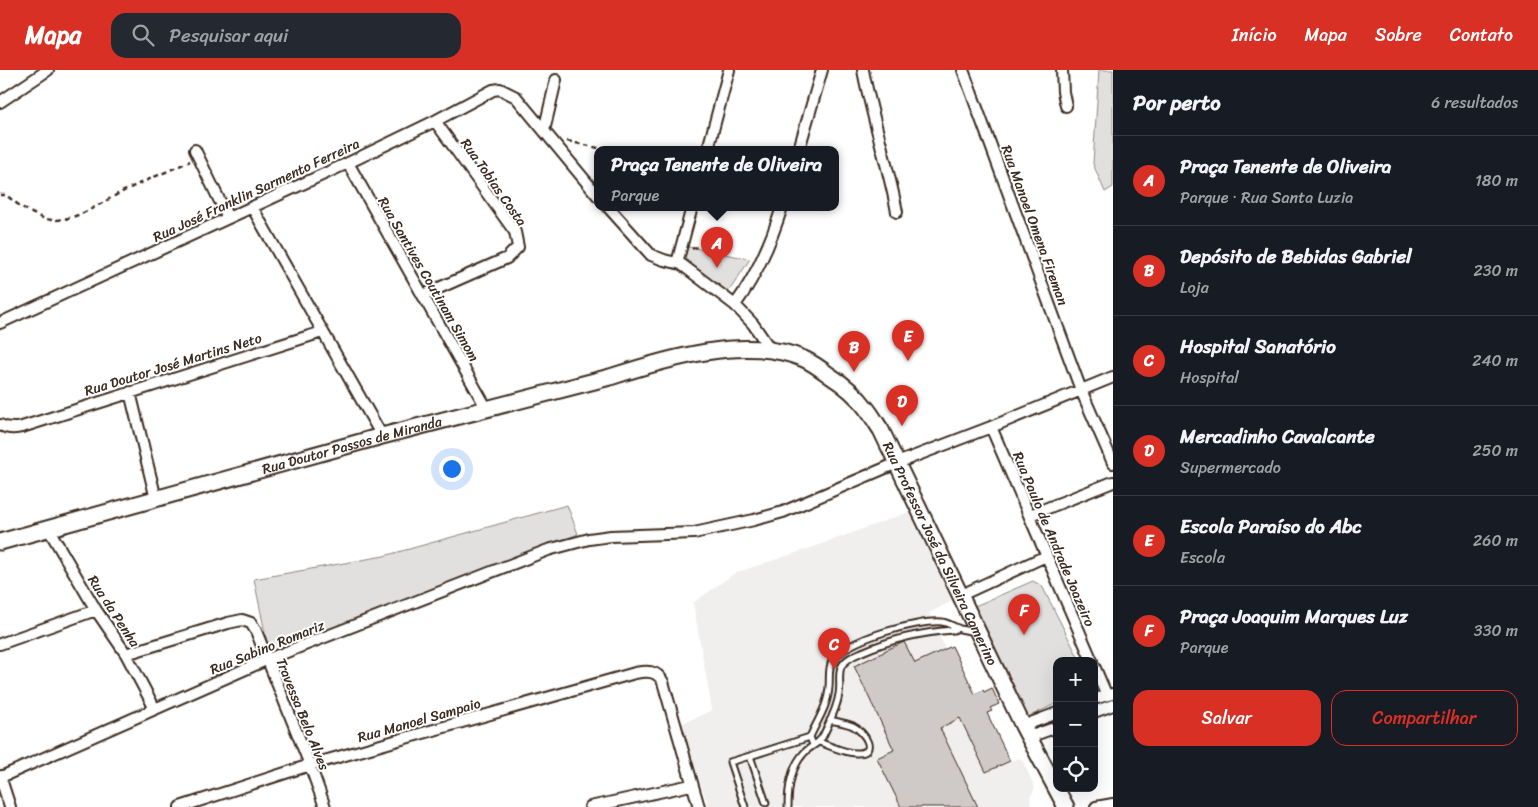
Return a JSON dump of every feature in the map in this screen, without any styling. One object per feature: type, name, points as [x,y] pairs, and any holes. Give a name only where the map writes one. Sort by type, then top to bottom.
[{"type":"street","points":[[0,102],[48,70]]},
{"type":"street","points":[[709,146],[729,70]]},
{"type":"street","points":[[801,146],[822,70]]},
{"type":"street","points":[[863,70],[897,212]]},
{"type":"street","name":"Rua Manoel Omena Fireman","points":[[963,70],[1081,390],[1113,463]]},
{"type":"street","points":[[1062,70],[1066,106]]},
{"type":"street","points":[[556,80],[546,134],[594,191]]},
{"type":"street","name":"Rua José Franklin Sarmento Ferreira","points":[[0,323],[348,164],[493,90],[508,92],[519,101],[546,134]]},
{"type":"street","name":"Rua Tobias Costa","points":[[424,296],[507,258],[518,247],[516,232],[435,121]]},
{"type":"street","points":[[196,154],[228,218]]},
{"type":"street","name":"Rua Santives Coutinam Simom","points":[[348,164],[487,409]]},
{"type":"street","points":[[252,207],[382,436]]},
{"type":"street","points":[[612,211],[650,255],[664,260],[678,259],[735,305],[753,324],[770,349]]},
{"type":"street","points":[[678,259],[691,211]]},
{"type":"street","points":[[735,305],[758,267],[774,234],[781,211]]},
{"type":"street","name":"Rua Doutor José Martins Neto","points":[[0,425],[14,429],[32,424],[322,332]]},
{"type":"street","name":"Rua Professor José da Silveira Camerino","points":[[705,353],[733,349],[770,349],[804,359],[850,390],[866,407],[881,430],[1026,732],[1066,807]]},
{"type":"street","name":"Rua Doutor Passos de Miranda","points":[[0,542],[382,436],[662,362],[705,353]]},
{"type":"street","name":"Rua Sabino Romariz","points":[[0,776],[266,660],[548,550],[589,539],[611,536],[694,533],[783,512],[897,463],[1113,377]]},
{"type":"street","points":[[130,392],[156,498]]},
{"type":"street","name":"Rua Paulo de Andrade Joazeiro","points":[[991,427],[1090,657]]},
{"type":"street","points":[[1030,514],[1113,482]]},
{"type":"street","name":"Rua da Penha","points":[[48,528],[96,610],[126,654],[155,709]]},
{"type":"street","points":[[960,596],[1046,556]]},
{"type":"street","points":[[0,644],[96,610]]},
{"type":"street","name":"Travessa Belo Alves","points":[[126,654],[228,623],[242,620],[250,623],[256,631],[325,807]]},
{"type":"street","name":"Rua Manoel Sampaio","points":[[180,807],[310,765],[635,673],[648,671],[656,673],[663,682],[692,785]]},
{"type":"street","points":[[1098,673],[1110,694],[1098,698]]},
{"type":"street","points":[[1098,711],[1113,705]]},
{"type":"street","points":[[1026,732],[1053,715]]},
{"type":"street","points":[[1026,732],[1053,727]]},
{"type":"street","points":[[0,776],[10,807]]},
{"type":"street","points":[[590,807],[692,785],[699,807]]},
{"type":"street","points":[[1096,807],[1113,804]]},
{"type":"lane","points":[[745,807],[730,762],[810,738],[826,704],[832,661],[841,652],[881,633],[898,628],[940,622],[978,633]]},
{"type":"lane","points":[[788,807],[789,790],[797,762],[813,745],[819,742],[830,720],[838,699],[841,668],[848,660],[871,648],[894,640],[958,628]]},
{"type":"lane","points":[[819,742],[855,753],[862,753],[868,749],[867,739],[861,732],[853,726],[830,720]]},
{"type":"lane","points":[[810,738],[813,745]]},
{"type":"lane","points":[[750,756],[766,803]]},
{"type":"path","points":[[546,134],[594,147]]},
{"type":"path","points":[[0,195],[6,195],[41,217],[54,220],[67,218],[80,214],[196,154]]},
{"type":"path","points":[[678,259],[698,246],[709,245],[718,250]]},
{"type":"shaded area","points":[[1099,70],[1113,70],[1113,187],[1105,192],[1093,164]]},
{"type":"shaded area","points":[[684,246],[750,259],[726,296],[679,258]]},
{"type":"shaded area","points":[[567,505],[578,534],[270,657],[254,579],[384,556]]},
{"type":"shaded area","points":[[909,512],[952,601],[929,613],[945,648],[952,646],[975,693],[983,690],[984,692],[992,688],[999,704],[991,708],[992,711],[987,714],[1010,761],[1019,758],[1023,761],[1035,788],[1030,797],[1031,807],[709,807],[679,725],[712,710],[693,603],[735,573],[808,549]]},
{"type":"shaded area","points":[[1033,581],[1042,586],[1078,657],[1053,657],[1053,705],[1022,720],[968,609]]},
{"type":"building","points":[[904,642],[915,663],[952,646],[975,694],[992,688],[999,704],[990,708],[992,711],[987,713],[1010,761],[986,772],[960,718],[940,728],[978,807],[901,807],[877,758],[894,750],[854,666]]},
{"type":"place","name":"Praça Tenente de Oliveira","points":[[717,268]]},
{"type":"place","name":"Escola Paraíso do Abc","points":[[908,361]]},
{"type":"place","name":"Depósito de Bebidas Gabriel","points":[[854,372]]},
{"type":"place","name":"Mercadinho Cavalcante","points":[[902,426]]},
{"type":"place","name":"Praça Joaquim Marques Luz","points":[[1024,635]]},
{"type":"place","name":"Hospital Sanatório","points":[[834,669]]}]
